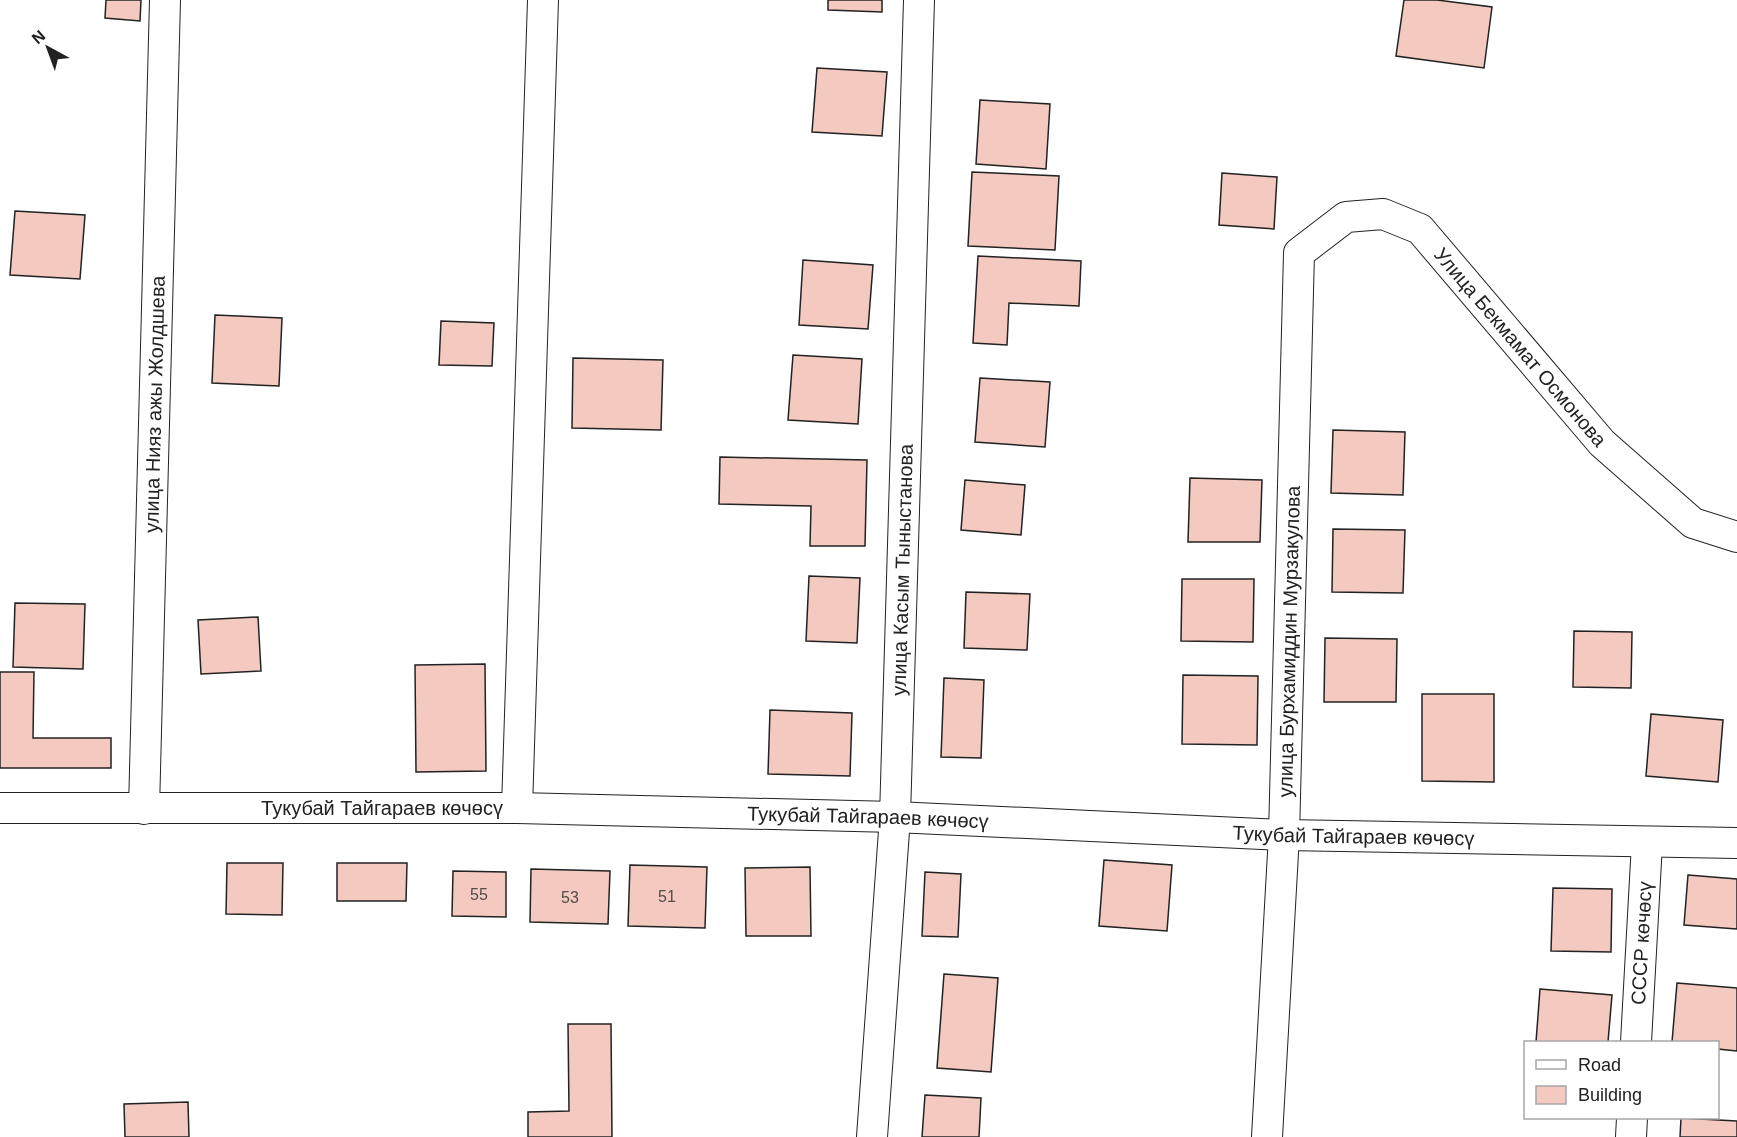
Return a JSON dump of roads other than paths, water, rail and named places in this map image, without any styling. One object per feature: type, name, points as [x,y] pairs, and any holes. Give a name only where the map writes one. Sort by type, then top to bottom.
[{"type":"street","name":"улица Нияз ажы Жолдшева","points":[[144,809],[165,0]]},
{"type":"street","points":[[517,808],[543,0]]},
{"type":"street","name":"улица Касым Тыныстанова","points":[[872,1137],[895,817],[919,0]]},
{"type":"street","name":"Улица Бекмамат Осмонова","points":[[1299,253],[1346,217],[1383,214],[1420,229],[1602,443],[1693,523],[1737,537]]},
{"type":"street","name":"улица Бурхамиддин Мурзакулова","points":[[1267,1137],[1284,835],[1299,253]]},
{"type":"street","name":"Тукубай Тайгараев көчөсү","points":[[0,808],[517,808],[895,817],[1284,835],[1737,843]]},
{"type":"street","name":"СССР көчөсү","points":[[1636,1041],[1647,843]]},
{"type":"street","points":[[1631,1137],[1632,1119]]}]
